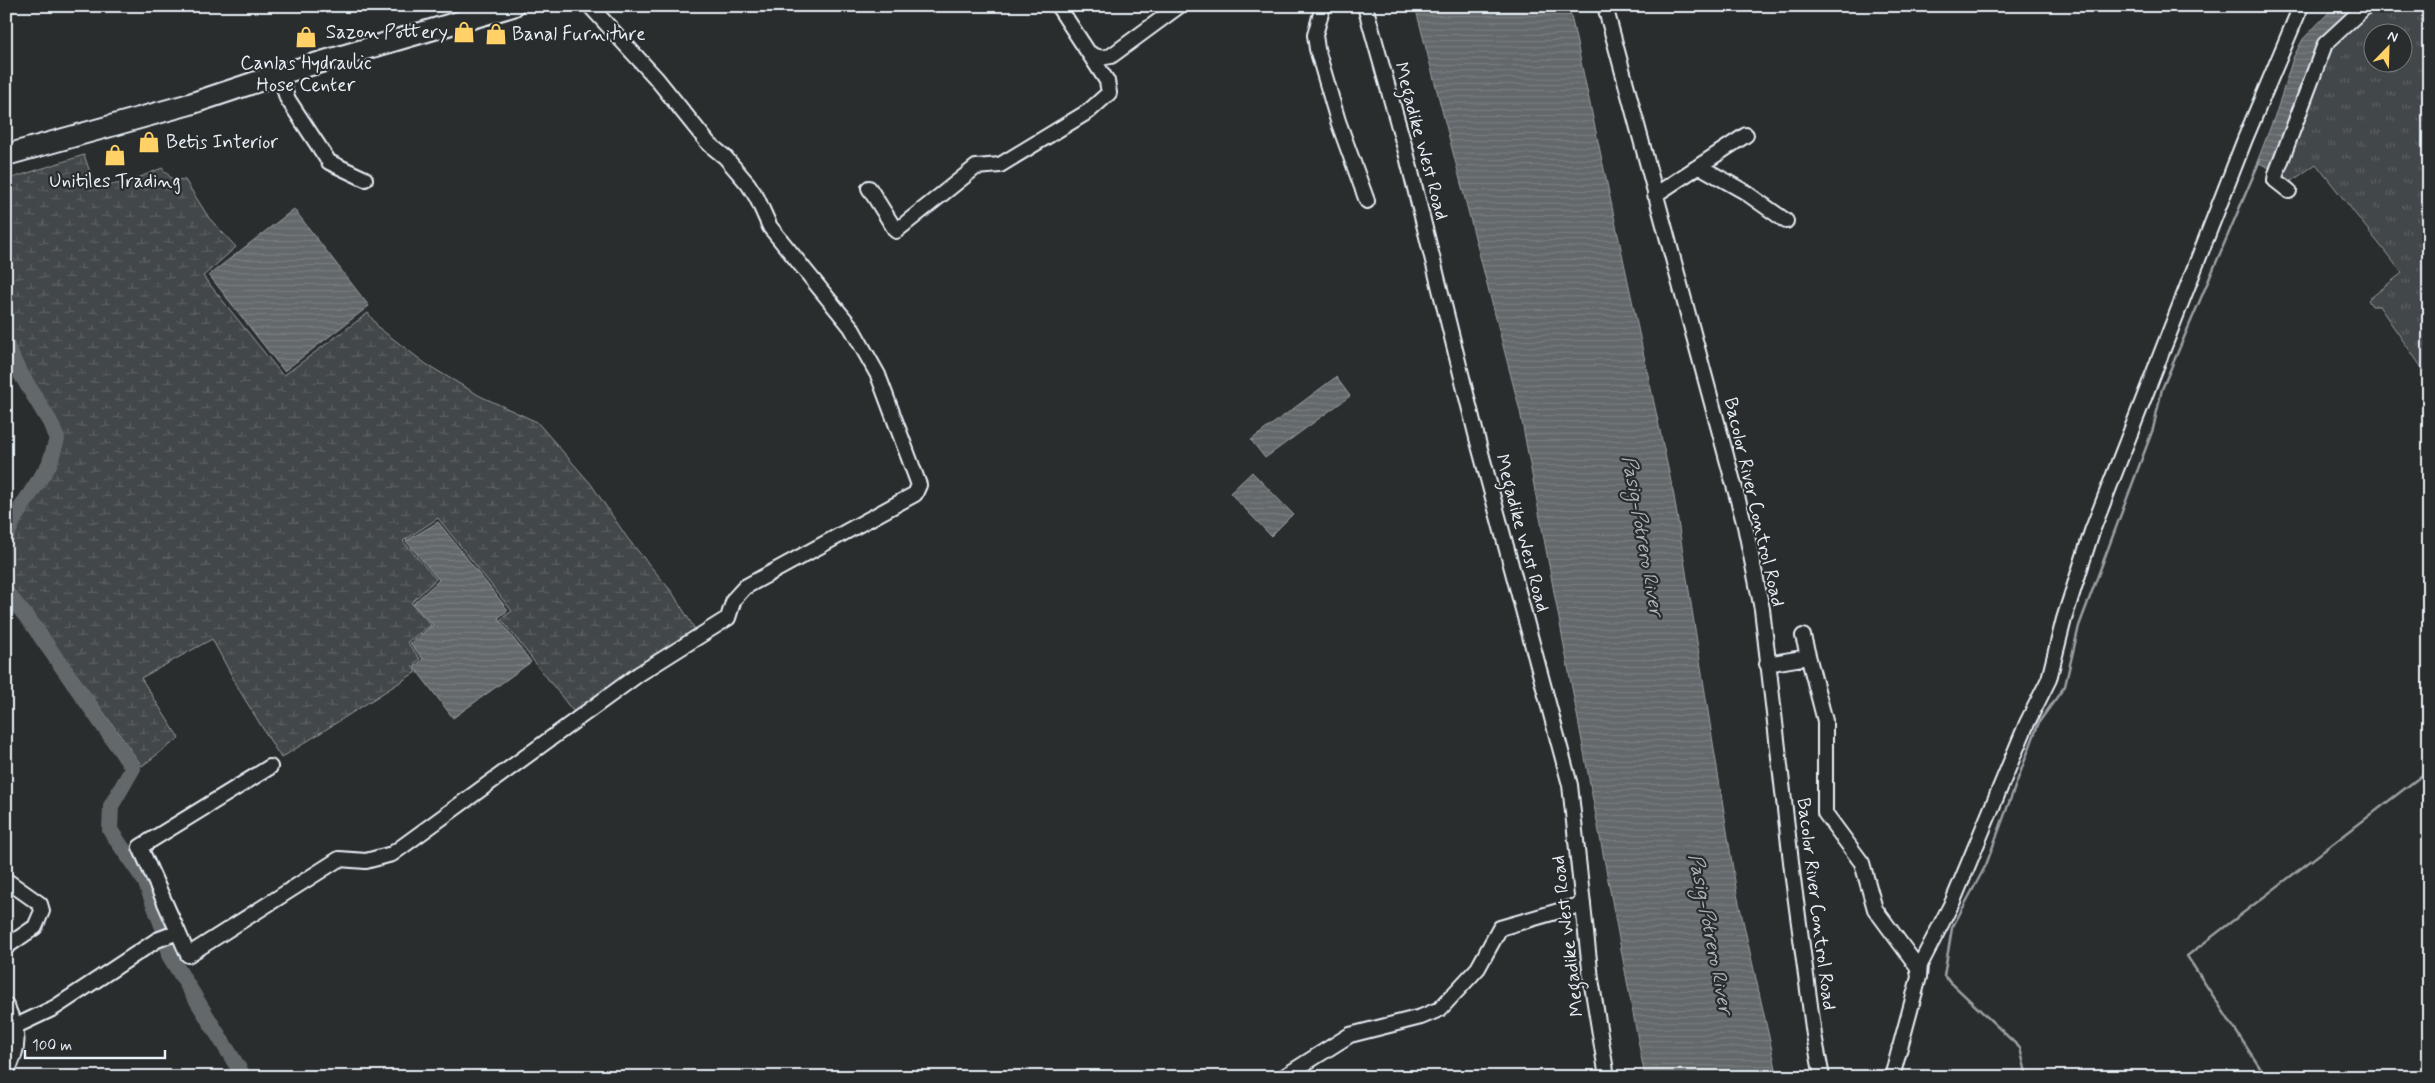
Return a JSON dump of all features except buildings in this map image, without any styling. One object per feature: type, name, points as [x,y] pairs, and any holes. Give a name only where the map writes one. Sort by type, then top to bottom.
[{"type":"highway","points":[[6,155],[190,104],[280,74],[513,6]]},
{"type":"street","points":[[270,767],[140,847],[175,933],[188,955],[339,859],[366,861],[392,854],[639,674],[728,618],[734,599],[745,587],[915,494],[918,489],[919,485],[878,375],[852,327],[770,227],[757,198],[748,184],[725,157],[709,144],[656,78],[590,6]]},
{"type":"street","points":[[869,188],[896,231],[976,167],[1000,165],[1089,111],[1109,93],[1107,81],[1058,6]]},
{"type":"street","points":[[1091,54],[1100,58],[1112,56],[1179,6]]},
{"type":"street","points":[[1324,6],[1315,35],[1317,49],[1338,121],[1367,201]]},
{"type":"street","name":"Megadike West Road","points":[[1366,6],[1406,152],[1477,438],[1570,785],[1591,980],[1607,1077]]},
{"type":"street","name":"Bacolor River Control Road","points":[[1605,6],[1745,526],[1762,609],[1803,956],[1822,1077]]},
{"type":"street","points":[[1895,1075],[1920,977],[1920,966],[1953,902],[2026,722],[2048,679],[2064,619],[2092,531],[2245,139],[2301,6]]},
{"type":"street","points":[[2289,191],[2275,180],[2276,174],[2325,44],[2366,6]]},
{"type":"street","points":[[280,74],[287,98],[330,162],[365,179]]},
{"type":"street","points":[[1655,195],[1746,135]]},
{"type":"street","points":[[1699,166],[1745,192],[1786,221]]},
{"type":"street","points":[[1803,636],[1825,721],[1825,813],[1862,863],[1875,908],[1917,966],[1920,977]]},
{"type":"street","points":[[1767,664],[1808,657]]},
{"type":"street","points":[[6,880],[40,904],[42,911],[35,927],[6,947]]},
{"type":"street","points":[[1285,1076],[1350,1035],[1421,1017],[1440,1009],[1478,968],[1500,928],[1583,904]]},
{"type":"street","points":[[16,1026],[54,1008],[157,940],[175,933]]},
{"type":"street","points":[[6,1006],[16,1026],[15,1057],[6,1073]]},
{"type":"green space","points":[[2368,6],[2429,6],[2429,378],[2379,306],[2372,306],[2368,300],[2402,273],[2316,164],[2289,183],[2280,171],[2330,42]]},
{"type":"green space","points":[[84,155],[95,186],[126,183],[162,168],[172,179],[185,180],[209,218],[236,247],[203,276],[283,376],[368,313],[379,328],[426,364],[480,396],[537,422],[591,484],[628,539],[672,592],[701,639],[576,715],[501,619],[512,611],[438,518],[403,541],[436,579],[411,603],[431,625],[407,642],[420,659],[412,666],[416,672],[281,758],[241,693],[212,639],[141,678],[179,738],[142,766],[65,658],[6,581],[6,548],[17,519],[51,466],[59,439],[52,421],[17,365],[6,339],[6,180]]},
{"type":"water","name":"Pasig-Potrero River","points":[[1415,6],[1569,6],[1674,496],[1737,894],[1778,1077],[1645,1077],[1520,411]]},
{"type":"water","points":[[2335,6],[2356,6],[2299,97],[2269,168],[2257,162],[2277,110],[2293,58],[2303,39]]},
{"type":"water","points":[[294,209],[369,306],[284,371],[209,275]]},
{"type":"water","points":[[1336,377],[1350,396],[1265,458],[1251,440]]},
{"type":"water","points":[[1252,472],[1293,514],[1271,536],[1230,493]]},
{"type":"water","points":[[438,522],[508,610],[498,618],[531,662],[453,718],[414,667],[423,659],[410,643],[433,625],[413,604],[439,580],[406,541]]},
{"type":"waterway","points":[[2027,1077],[2020,1048],[1944,976],[1952,928],[1986,865],[2039,722],[2065,686],[2079,626],[2153,429],[2162,389],[2260,160]]},
{"type":"waterway","points":[[6,344],[16,366],[50,422],[57,439],[49,465],[15,517],[6,537]]},
{"type":"waterway","points":[[6,592],[30,621],[133,768],[111,806],[110,830],[145,881],[165,933],[169,955],[244,1077]]},
{"type":"waterway","points":[[2266,1077],[2187,956],[2429,770]]},
{"type":"place","name":"Sazon Pottery","points":[[464,32]]},
{"type":"place","name":"Banal Furniture","points":[[496,34]]},
{"type":"place","name":"Canlas Hydraulic Hose Center","points":[[306,37]]},
{"type":"place","name":"Betis Interior","points":[[149,142]]},
{"type":"place","name":"Unitiles Trading","points":[[115,155]]}]
